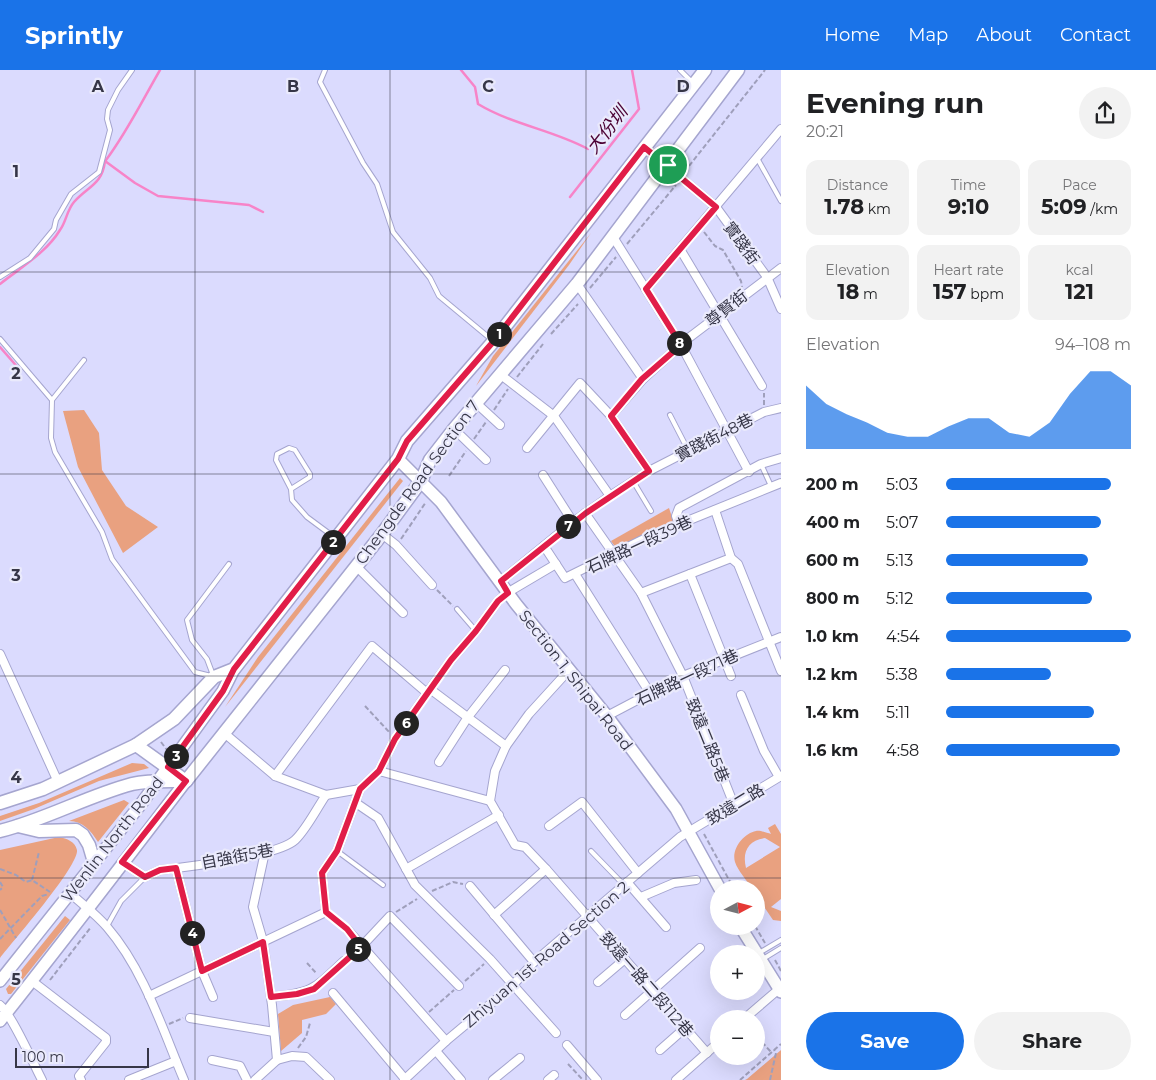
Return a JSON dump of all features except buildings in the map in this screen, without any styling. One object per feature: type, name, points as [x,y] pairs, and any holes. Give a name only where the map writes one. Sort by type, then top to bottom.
[{"type":"main road","name":"Chengde Road Section 7","points":[[234,669],[398,459],[407,441],[493,342],[705,70]]},
{"type":"main road","name":"Chengde Road Section 7","points":[[186,781],[382,534],[421,481],[430,460],[475,402],[583,287],[613,237],[738,70]]},
{"type":"main road","name":"Section 1, Shipai Road","points":[[398,459],[441,502],[508,593],[607,716],[676,808],[689,832],[723,880]]},
{"type":"main road","points":[[0,803],[58,782],[136,744],[174,719],[214,677],[234,669]]},
{"type":"main road","name":"Wenlin North Road","points":[[0,981],[168,767],[223,691],[234,669]]},
{"type":"main road","points":[[136,744],[186,781]]},
{"type":"main road","points":[[0,831],[132,784],[157,781],[186,781]]},
{"type":"main road","name":"Wenlin North Road","points":[[0,1021],[4,1008],[32,981],[186,781]]},
{"type":"main road","points":[[18,826],[39,831],[76,830],[83,835],[89,845],[94,862]]},
{"type":"main road","points":[[765,967],[780,991]]},
{"type":"street","points":[[646,289],[781,129]]},
{"type":"street","name":"實踐街","points":[[644,147],[668,165],[716,207],[767,277],[781,309]]},
{"type":"street","points":[[613,237],[681,345],[749,472]]},
{"type":"street","points":[[680,249],[762,386]]},
{"type":"street","name":"尊賢街","points":[[611,416],[642,379],[681,345],[743,295],[781,268]]},
{"type":"street","points":[[583,287],[642,379]]},
{"type":"street","points":[[501,375],[554,416],[610,496]]},
{"type":"street","points":[[527,448],[580,382],[611,416],[649,471]]},
{"type":"street","points":[[475,402],[500,425]]},
{"type":"street","name":"實踐街48巷","points":[[501,581],[573,522],[649,471],[764,412],[781,408]]},
{"type":"street","points":[[454,429],[486,460]]},
{"type":"street","points":[[679,524],[676,516],[679,508],[761,464],[781,458]]},
{"type":"street","points":[[543,475],[573,522]]},
{"type":"street","name":"石牌路一段39巷","points":[[556,564],[565,578],[679,524],[781,483]]},
{"type":"street","points":[[714,510],[731,558],[738,564],[781,671]]},
{"type":"street","name":"致遠二路5巷","points":[[586,513],[641,593],[683,676],[734,805]]},
{"type":"street","points":[[382,534],[396,545],[432,585]]},
{"type":"street","points":[[149,996],[326,912],[322,873],[337,851],[360,789],[379,771],[395,739],[428,691],[498,601],[556,564],[544,546]]},
{"type":"street","points":[[641,593],[731,558]]},
{"type":"street","points":[[356,566],[403,613]]},
{"type":"street","points":[[575,574],[650,693]]},
{"type":"street","points":[[690,574],[731,676]]},
{"type":"street","name":"石牌路一段71巷","points":[[607,716],[683,676],[781,637]]},
{"type":"street","points":[[275,776],[372,646],[428,691],[468,717],[506,746]]},
{"type":"street","points":[[0,654],[58,782]]},
{"type":"street","points":[[406,869],[498,815],[490,800],[495,771],[506,746],[529,714],[570,669]]},
{"type":"street","points":[[439,762],[468,717],[505,670]]},
{"type":"street","points":[[741,695],[764,751],[780,777]]},
{"type":"street","points":[[224,732],[275,776],[326,795],[360,789]]},
{"type":"street","points":[[379,771],[490,800]]},
{"type":"street","name":"致遠二路","points":[[689,832],[780,777]]},
{"type":"street","name":"自強街5巷","points":[[145,877],[160,870],[265,852],[283,847],[296,840],[326,795]]},
{"type":"street","points":[[549,826],[582,802],[638,873]]},
{"type":"street","points":[[356,803],[378,818],[415,885],[490,959],[512,986],[556,1033]]},
{"type":"street","name":"致遠一路二段112巷","points":[[498,815],[515,845],[526,847],[588,914],[707,1053]]},
{"type":"street","name":"Zhiyuan 1st Road Section 2","points":[[405,1080],[446,1041],[512,986],[534,962],[588,914],[680,836],[689,832]]},
{"type":"street","points":[[265,852],[253,907],[263,942],[271,997],[276,1060]]},
{"type":"street","points":[[122,862],[145,877]]},
{"type":"street","points":[[176,868],[202,971],[213,997]]},
{"type":"street","points":[[494,915],[546,870]]},
{"type":"street","points":[[641,897],[674,883],[699,878]]},
{"type":"street","points":[[625,884],[641,897],[666,927]]},
{"type":"street","points":[[470,886],[534,962]]},
{"type":"street","points":[[70,893],[106,926],[127,954],[149,996],[184,1080]]},
{"type":"street","points":[[361,947],[390,916],[459,986]]},
{"type":"street","points":[[347,929],[446,1041]]},
{"type":"street","points":[[625,1015],[700,948]]},
{"type":"street","points":[[598,982],[625,959]]},
{"type":"street","points":[[271,997],[297,994],[314,989],[344,961]]},
{"type":"street","points":[[32,981],[106,1038],[106,1042],[80,1078]]},
{"type":"street","points":[[756,1010],[780,991]]},
{"type":"street","points":[[333,994],[405,1080]]},
{"type":"street","points":[[4,1008],[42,1080]]},
{"type":"street","points":[[190,1018],[274,1032]]},
{"type":"street","points":[[660,1050],[685,1028]]},
{"type":"street","points":[[567,1045],[597,1080]]},
{"type":"street","points":[[676,1080],[710,1050]]},
{"type":"street","points":[[436,1051],[461,1080]]},
{"type":"street","points":[[255,1080],[276,1060],[292,1056],[306,1057],[330,1080]]},
{"type":"street","points":[[493,1080],[520,1058]]},
{"type":"street","points":[[212,1060],[240,1066],[247,1080]]},
{"type":"street","points":[[129,1080],[176,1061]]},
{"type":"lane","points":[[0,277],[30,258],[54,229],[56,220],[71,194],[99,172],[110,130],[106,119],[108,110],[118,90],[132,70]]},
{"type":"lane","points":[[325,70],[320,82],[363,163],[377,184],[393,232],[430,278],[439,296],[493,342]]},
{"type":"lane","points":[[680,70],[694,84]]},
{"type":"lane","points":[[757,158],[781,201]]},
{"type":"lane","points":[[0,339],[52,400]]},
{"type":"lane","points":[[84,360],[52,400],[51,438],[55,452],[102,532],[112,559],[195,672],[214,677]]},
{"type":"lane","points":[[670,415],[688,450]]},
{"type":"lane","points":[[291,489],[310,477],[310,474],[295,450],[289,448],[277,454],[276,460],[291,489],[292,500],[306,517],[336,538]]},
{"type":"lane","points":[[761,464],[771,486]]},
{"type":"lane","points":[[633,481],[651,511]]},
{"type":"lane","points":[[214,677],[207,659],[192,640],[187,620],[230,564]]},
{"type":"lane","points":[[457,609],[476,631]]},
{"type":"lane","points":[[337,851],[383,885]]},
{"type":"lane","points":[[591,851],[625,884]]},
{"type":"lane","name":"自強街5巷","points":[[106,926],[121,901],[145,877]]},
{"type":"lane","points":[[765,952],[781,940]]},
{"type":"lane","points":[[765,955],[781,948]]},
{"type":"path","points":[[689,166],[765,70]]},
{"type":"path","points":[[583,287],[621,250],[676,184]]},
{"type":"path","points":[[700,226],[715,246],[723,250],[741,281],[743,295]]},
{"type":"path","points":[[551,334],[578,304]]},
{"type":"path","points":[[449,476],[512,383],[544,344]]},
{"type":"path","points":[[762,386],[765,394],[764,412]]},
{"type":"path","points":[[400,541],[426,502]]},
{"type":"path","points":[[432,585],[457,609]]},
{"type":"path","points":[[365,706],[395,739]]},
{"type":"path","points":[[161,742],[167,750]]},
{"type":"path","points":[[704,834],[724,880]]},
{"type":"path","points":[[32,880],[40,852]]},
{"type":"path","points":[[0,869],[16,874],[26,882],[32,880]]},
{"type":"path","points":[[0,939],[42,896],[50,893],[32,880]]},
{"type":"path","points":[[0,882],[4,887],[0,890]]},
{"type":"path","points":[[0,910],[16,938]]},
{"type":"path","points":[[326,912],[347,929]]},
{"type":"path","points":[[50,980],[91,927]]},
{"type":"path","points":[[307,963],[323,980]]},
{"type":"path","points":[[162,1027],[190,1018]]},
{"type":"path","points":[[292,1056],[306,1037],[310,1023]]},
{"type":"path","points":[[740,1080],[781,1044]]},
{"type":"path","points":[[765,1045],[771,1052]]},
{"type":"path","points":[[770,1080],[776,1053],[774,1050]]},
{"type":"path","points":[[568,1064],[583,1080]]},
{"type":"shaded area","points":[[591,233],[569,265],[476,386],[493,356]]},
{"type":"shaded area","points":[[84,410],[99,433],[102,470],[126,506],[158,527],[123,553],[78,467],[63,411]]},
{"type":"shaded area","points":[[400,478],[403,481],[225,707],[258,657]]},
{"type":"shaded area","points":[[669,508],[674,523],[616,548],[611,541]]},
{"type":"shaded area","points":[[132,763],[144,764],[149,768],[99,781],[34,809],[0,821],[0,816],[39,803]]},
{"type":"shaded area","points":[[124,800],[129,803],[98,842],[86,827],[74,821],[69,821]]},
{"type":"shaded area","points":[[775,824],[781,834],[781,899],[771,907],[781,911],[781,921],[773,920],[765,908],[765,880],[746,880],[738,869],[734,857],[740,842],[751,832],[761,831],[771,834],[768,828]],"holes":[[[765,838],[780,847],[746,868],[746,852],[754,841]]]},
{"type":"shaded area","points":[[59,837],[73,842],[77,850],[75,859],[57,887],[0,958],[0,850]]},
{"type":"shaded area","points":[[65,916],[70,920],[11,994],[8,994],[6,989]]},
{"type":"shaded area","points":[[330,997],[336,1004],[326,1014],[302,1020],[302,1033],[281,1051],[278,1014],[293,1005]]},
{"type":"shaded area","points":[[781,1050],[781,1080],[745,1080],[765,1065]]},
{"type":"waterway","points":[[106,160],[128,127],[160,70]]},
{"type":"waterway","points":[[461,70],[475,87],[478,104],[505,117],[575,142],[588,149]]},
{"type":"waterway","name":"大份圳","points":[[570,197],[639,109],[632,70]]},
{"type":"waterway","points":[[0,284],[48,246],[62,227],[74,202],[98,180],[105,161],[135,183],[158,196],[249,205],[263,212]]},
{"type":"waterway","points":[[0,347],[20,370]]},
{"type":"route","points":[[644,147],[668,165],[716,207],[646,289],[681,345],[642,379],[611,416],[649,471],[573,522],[501,581],[508,593],[498,601],[451,660],[395,739],[379,771],[360,789],[337,851],[322,873],[326,912],[347,929],[361,947],[314,989],[297,994],[271,997],[263,942],[202,971],[176,868],[160,870],[145,877],[122,862],[186,781],[168,767],[223,691],[234,669],[398,459],[407,441],[493,342],[644,147]]}]
